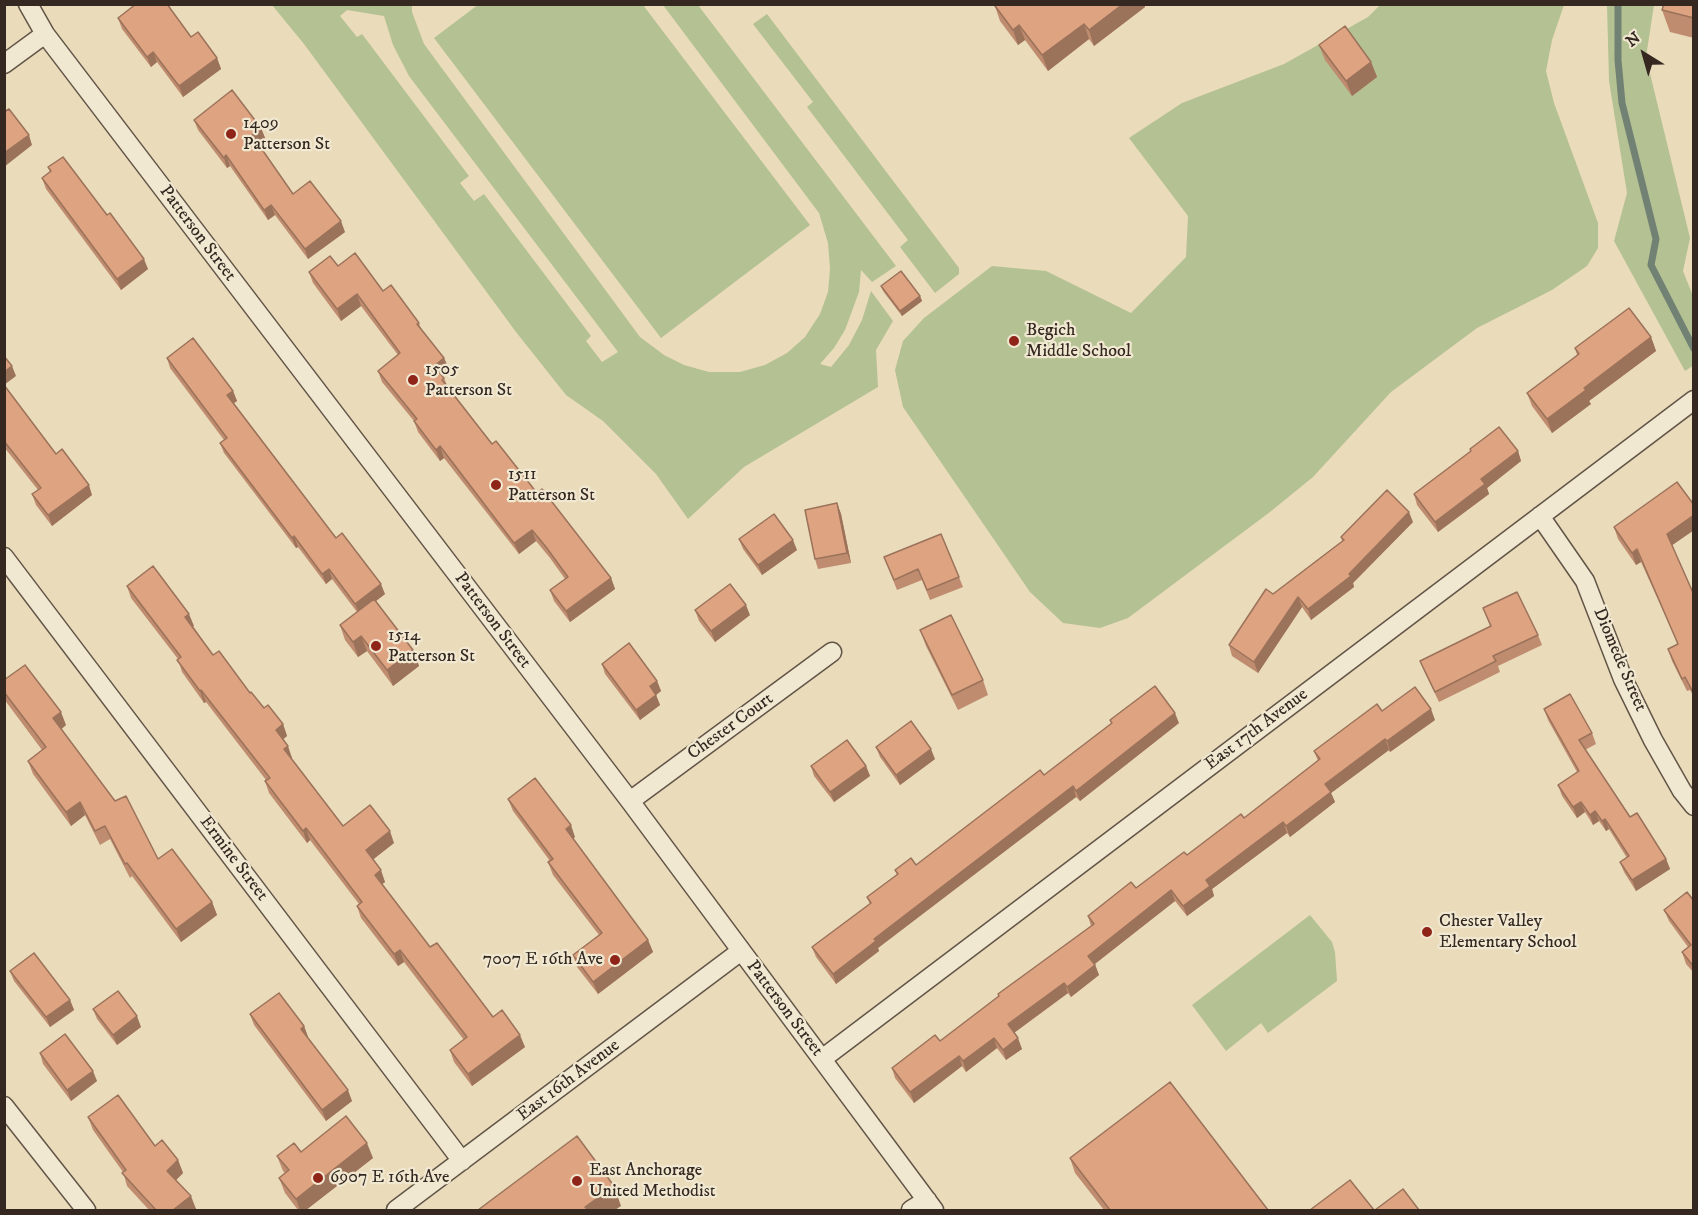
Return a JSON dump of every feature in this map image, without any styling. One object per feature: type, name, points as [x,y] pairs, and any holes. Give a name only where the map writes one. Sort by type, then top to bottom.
[{"type":"street","name":"Patterson Street","points":[[14,4],[45,34]]},
{"type":"street","name":"Patterson Street","points":[[28,4],[45,34],[630,801],[931,1205]]},
{"type":"street","points":[[4,64],[45,34]]},
{"type":"street","name":"East 17th Avenue","points":[[822,1059],[1694,400]]},
{"type":"street","name":"Diomede Street","points":[[1540,516],[1585,581],[1623,679],[1671,771],[1694,806]]},
{"type":"street","name":"Ermine Street","points":[[4,557],[462,1161]]},
{"type":"street","name":"Chester Court","points":[[630,801],[832,652]]},
{"type":"street","name":"East 16th Avenue","points":[[396,1210],[741,951]]},
{"type":"street","points":[[4,1106],[86,1210]]},
{"type":"street","points":[[911,1210],[931,1205]]},
{"type":"green space","points":[[479,4],[643,5],[810,225],[661,338],[434,38]]},
{"type":"green space","points":[[272,5],[412,5],[412,12],[424,44],[640,337],[664,355],[684,365],[709,372],[740,372],[765,365],[787,353],[805,337],[820,314],[828,292],[830,269],[828,243],[819,213],[663,5],[698,5],[896,266],[872,282],[861,270],[859,292],[845,330],[834,348],[820,364],[831,367],[849,345],[862,320],[871,291],[893,321],[876,350],[878,387],[744,467],[688,519],[656,474],[603,421],[566,395],[516,332],[304,44]],"holes":[[[347,10],[384,16],[393,45],[409,76],[618,352],[602,362],[586,341],[591,336],[484,194],[474,201],[460,183],[469,176],[362,34],[357,37],[340,16]]]},
{"type":"green space","points":[[1380,5],[1564,5],[1552,40],[1546,71],[1554,103],[1598,223],[1598,248],[1587,266],[1552,290],[1477,328],[1391,392],[1313,477],[1128,618],[1100,628],[1063,623],[1030,592],[903,407],[895,370],[903,341],[924,318],[992,266],[1046,271],[1131,313],[1186,257],[1188,216],[1129,138],[1182,103],[1284,64],[1368,17]]},
{"type":"green space","points":[[1607,5],[1654,5],[1646,57],[1690,238],[1683,271],[1693,296],[1694,365],[1685,371],[1614,241],[1627,193],[1609,81]]},
{"type":"green space","points":[[767,14],[959,268],[959,274],[935,293],[900,247],[908,240],[807,107],[813,102],[753,24]]},
{"type":"green space","points":[[1310,915],[1332,942],[1337,981],[1268,1033],[1261,1023],[1226,1051],[1192,1005]]},
{"type":"building","points":[[136,4],[167,4],[191,37],[198,32],[217,58],[179,86],[153,52],[147,57],[118,18]]},
{"type":"building","points":[[996,4],[1123,4],[1089,30],[1084,24],[1042,55],[1019,25],[1013,30],[995,6]]},
{"type":"building","points":[[1664,4],[1694,4],[1694,18],[1662,10]]},
{"type":"building","points":[[1345,26],[1371,62],[1346,81],[1319,45]]},
{"type":"building","points":[[232,90],[261,128],[252,135],[293,194],[310,181],[341,221],[305,249],[271,205],[264,210],[226,155],[224,158],[194,120]]},
{"type":"building","points":[[9,109],[29,135],[4,153],[4,112]]},
{"type":"building","points":[[63,157],[107,215],[110,213],[144,259],[117,279],[42,178],[51,171],[48,167]]},
{"type":"building","points":[[355,253],[383,291],[391,285],[419,323],[417,324],[444,358],[434,366],[444,378],[442,380],[492,444],[496,441],[537,493],[542,489],[611,578],[566,611],[550,590],[568,577],[546,547],[532,530],[514,543],[440,446],[436,450],[414,421],[417,419],[378,371],[400,353],[357,294],[337,309],[309,272],[330,256],[338,266]]},
{"type":"building","points":[[901,271],[920,296],[900,311],[881,286]]},
{"type":"building","points":[[1629,308],[1651,337],[1547,419],[1527,393],[1579,354],[1575,348]]},
{"type":"building","points":[[193,338],[233,391],[227,395],[336,538],[342,533],[381,584],[355,604],[329,569],[322,574],[294,536],[292,538],[220,443],[227,438],[167,358]]},
{"type":"building","points":[[4,356],[12,366],[4,372]]},
{"type":"building","points":[[4,385],[56,454],[62,449],[89,485],[48,515],[32,494],[41,488],[4,441]]},
{"type":"building","points":[[1499,427],[1518,451],[1481,479],[1485,484],[1435,522],[1414,494]]},
{"type":"building","points":[[1677,482],[1694,505],[1694,515],[1667,534],[1694,595],[1694,694],[1685,677],[1682,679],[1668,649],[1678,644],[1637,549],[1632,553],[1614,527]]},
{"type":"building","points":[[1387,490],[1409,512],[1349,574],[1351,576],[1308,609],[1298,597],[1254,662],[1229,645],[1266,589],[1273,594],[1344,540],[1341,537]]},
{"type":"building","points":[[837,503],[847,553],[815,559],[805,510]]},
{"type":"building","points":[[774,514],[793,540],[758,565],[739,539]]},
{"type":"building","points":[[941,534],[959,577],[927,590],[918,569],[894,580],[884,557]]},
{"type":"building","points":[[153,566],[189,614],[185,617],[213,655],[219,651],[250,693],[264,708],[268,705],[283,724],[276,730],[288,746],[284,749],[343,826],[370,805],[390,831],[366,850],[381,870],[375,875],[430,947],[437,943],[493,1017],[502,1010],[520,1035],[468,1074],[450,1050],[467,1037],[400,950],[394,954],[357,906],[362,902],[306,828],[303,831],[265,781],[270,778],[200,691],[177,660],[181,657],[127,586]]},
{"type":"building","points":[[730,584],[746,605],[711,631],[695,610]]},
{"type":"building","points":[[1517,592],[1538,635],[1493,656],[1496,661],[1435,692],[1420,661],[1491,626],[1483,608]]},
{"type":"building","name":"1514 Patterson St","points":[[374,599],[413,650],[387,670],[361,636],[353,642],[340,625]]},
{"type":"building","points":[[951,615],[983,680],[952,695],[920,630]]},
{"type":"building","points":[[629,643],[657,681],[650,686],[656,695],[636,710],[602,664]]},
{"type":"building","points":[[25,665],[61,712],[53,718],[115,801],[126,796],[158,859],[172,849],[212,902],[176,929],[127,863],[125,864],[105,826],[95,831],[80,802],[66,812],[28,761],[46,747],[4,692],[4,680]]},
{"type":"building","points":[[1155,686],[1175,713],[1076,791],[1073,786],[874,939],[876,941],[833,974],[812,947],[871,903],[867,897],[898,874],[895,870],[911,858],[916,865],[1040,770],[1044,775],[1112,723],[1110,720]]},
{"type":"building","points":[[1415,687],[1431,709],[1387,741],[1385,739],[1325,784],[1331,792],[1286,826],[1283,822],[1206,880],[1210,886],[1183,906],[1171,890],[1088,956],[1095,965],[1067,987],[1064,983],[1008,1024],[1018,1038],[1003,1050],[994,1038],[963,1061],[959,1056],[910,1092],[892,1068],[935,1035],[940,1041],[999,996],[998,994],[1094,924],[1088,916],[1131,882],[1136,888],[1184,852],[1187,855],[1241,814],[1244,818],[1320,759],[1314,751],[1377,704],[1382,711]]},
{"type":"building","points":[[1570,694],[1592,733],[1579,740],[1630,817],[1637,813],[1666,859],[1632,880],[1620,862],[1629,856],[1605,819],[1602,821],[1595,811],[1590,815],[1581,802],[1573,807],[1558,785],[1579,771],[1544,709]]},
{"type":"building","points":[[911,721],[931,749],[896,775],[876,747]]},
{"type":"building","points":[[847,740],[866,766],[830,792],[811,766]]},
{"type":"building","points":[[535,778],[571,825],[566,829],[648,940],[593,982],[573,955],[602,933],[548,862],[553,859],[508,799]]},
{"type":"building","points":[[1687,892],[1694,901],[1694,967],[1682,952],[1691,945],[1664,910]]},
{"type":"building","points":[[34,953],[70,1000],[46,1017],[10,971]]},
{"type":"building","points":[[118,991],[137,1016],[113,1035],[93,1009]]},
{"type":"building","points":[[279,993],[304,1026],[301,1029],[348,1090],[322,1110],[250,1014]]},
{"type":"building","points":[[65,1034],[93,1071],[67,1090],[40,1053]]},
{"type":"building","points":[[1170,1082],[1268,1210],[1110,1210],[1070,1158]]},
{"type":"building","points":[[118,1095],[155,1146],[162,1140],[178,1160],[167,1171],[191,1196],[173,1210],[156,1210],[122,1173],[126,1170],[88,1117]]},
{"type":"building","points":[[346,1116],[367,1143],[296,1199],[279,1178],[289,1170],[277,1156],[294,1143],[301,1152]]},
{"type":"building","points":[[577,1136],[614,1186],[585,1207],[588,1210],[478,1210]]},
{"type":"building","points":[[1350,1180],[1374,1210],[1310,1210]]},
{"type":"building","points":[[1403,1189],[1419,1210],[1375,1210]]},
{"type":"waterway","points":[[1618,4],[1618,60],[1622,103],[1656,239],[1651,265],[1694,349]]},
{"type":"place","name":"1409 Patterson St","points":[[231,134]]},
{"type":"place","name":"Begich Middle School","points":[[1014,341]]},
{"type":"place","name":"1505 Patterson St","points":[[413,380]]},
{"type":"place","name":"1511 Patterson St","points":[[496,485]]},
{"type":"place","name":"1514 Patterson St","points":[[376,646]]},
{"type":"place","name":"Chester Valley Elementary School","points":[[1427,932]]},
{"type":"place","name":"7007 E 16th Ave","points":[[615,960]]},
{"type":"place","name":"6907 E 16th Ave","points":[[318,1178]]},
{"type":"place","name":"East Anchorage United Methodist","points":[[577,1181]]}]
